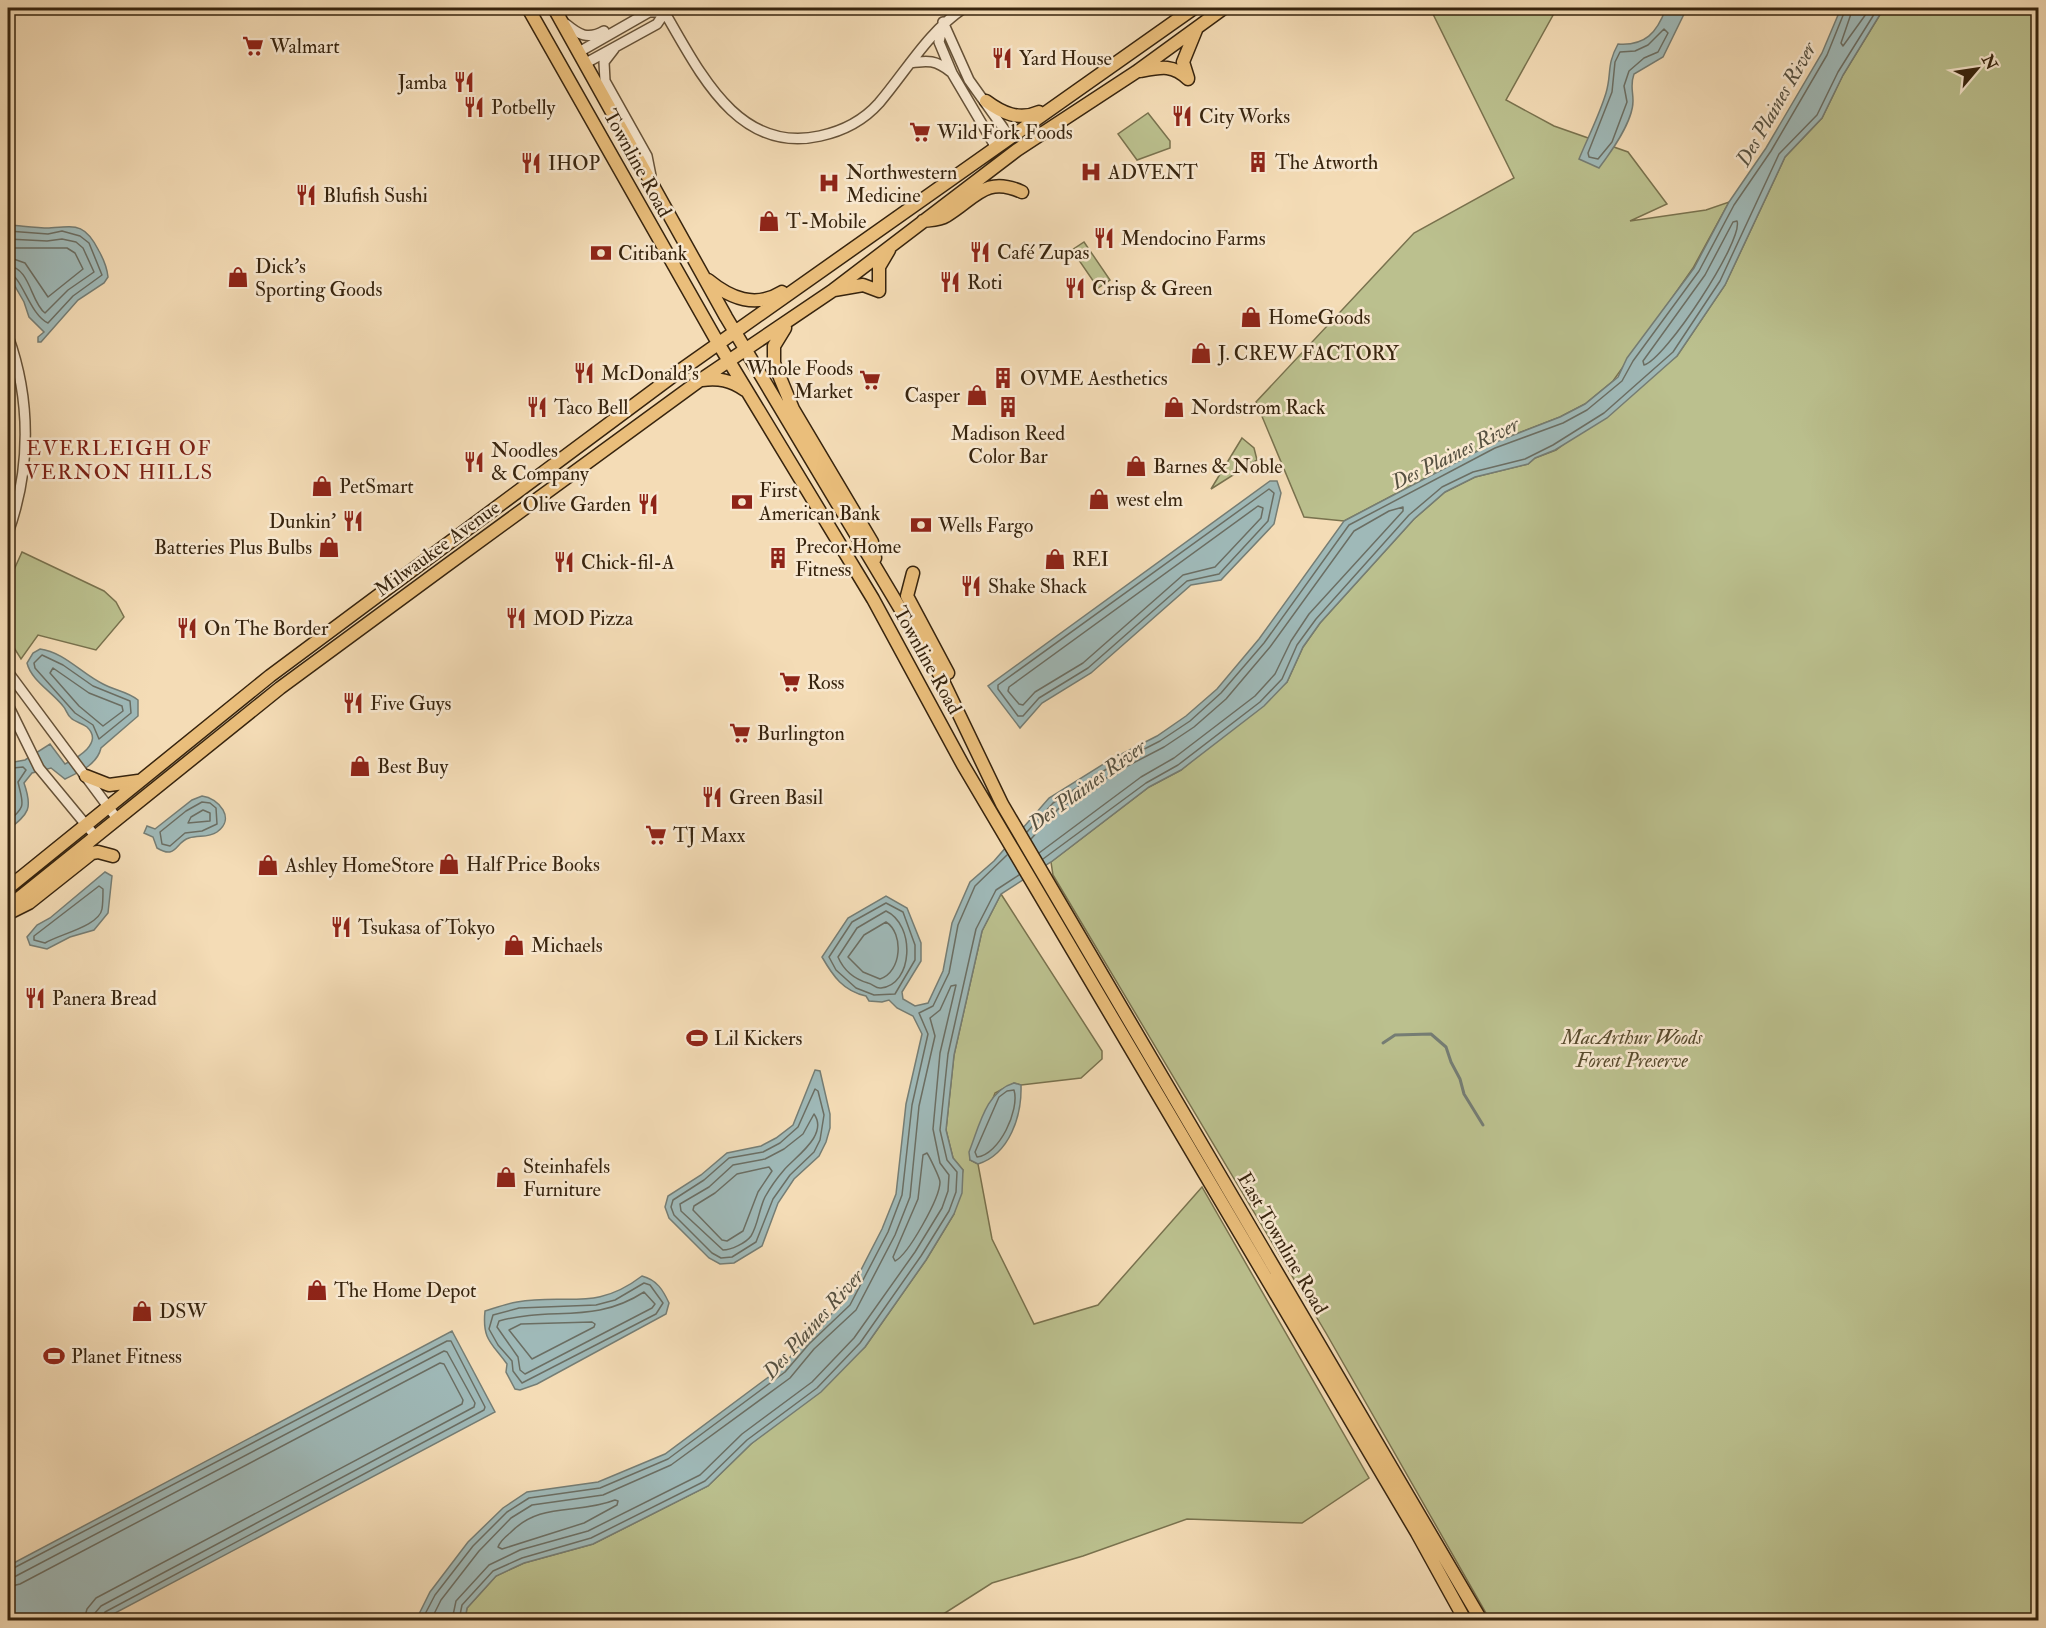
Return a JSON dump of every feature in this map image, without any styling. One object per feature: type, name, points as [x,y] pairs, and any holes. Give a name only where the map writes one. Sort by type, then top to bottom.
[{"type":"main road","name":"Townline Road","points":[[528,8],[718,343],[873,599],[991,812],[1041,897]]},
{"type":"main road","name":"Townline Road","points":[[554,8],[703,277],[877,567],[961,713],[1002,804],[1050,886]]},
{"type":"main road","points":[[986,101],[1004,115],[1034,115],[1057,104],[1194,8]]},
{"type":"main road","name":"Milwaukee Avenue","points":[[8,907],[280,688],[699,381],[832,291],[1017,150],[1136,72],[1224,8]]},
{"type":"main road","points":[[1136,72],[1170,66],[1179,70],[1188,79],[1183,62],[1196,29]]},
{"type":"main road","name":"Milwaukee Avenue","points":[[8,888],[270,676],[718,343],[1057,104]]},
{"type":"main road","points":[[922,221],[944,218],[985,188],[1002,185],[1022,192]]},
{"type":"main road","points":[[703,277],[723,292],[742,301],[774,297],[861,241]]},
{"type":"main road","points":[[832,291],[863,285],[879,291],[879,267],[893,244]]},
{"type":"main road","points":[[791,320],[774,346],[774,363],[793,409],[872,542],[877,567]]},
{"type":"main road","points":[[699,381],[717,378],[733,382],[748,392]]},
{"type":"main road","points":[[913,573],[907,596],[959,694],[961,713]]},
{"type":"main road","points":[[85,775],[109,785],[142,780]]},
{"type":"main road","points":[[8,914],[29,903],[92,853],[98,852],[113,856]]},
{"type":"main road","name":"East Townline Road","points":[[1050,886],[1481,1620]]},
{"type":"main road","name":"East Townline Road","points":[[1041,897],[1417,1533],[1465,1620]]},
{"type":"street","points":[[664,10],[721,101],[745,122],[783,137],[813,138],[851,125],[878,103],[943,22],[964,8]]},
{"type":"street","points":[[582,58],[639,18],[650,12],[664,10]]},
{"type":"street","points":[[652,184],[647,156],[605,81],[604,62],[614,49],[657,24],[664,10]]},
{"type":"street","points":[[562,21],[581,34],[593,37],[628,18],[639,18]]},
{"type":"street","points":[[943,22],[939,42],[952,73],[995,146]]},
{"type":"street","points":[[943,22],[969,80],[1009,136]]},
{"type":"street","points":[[582,58],[614,49]]},
{"type":"street","points":[[910,63],[929,60],[939,63],[952,73]]},
{"type":"street","points":[[8,336],[23,392],[26,447],[16,506],[8,533]]},
{"type":"street","points":[[8,672],[118,819]]},
{"type":"street","points":[[8,705],[31,753],[44,774],[96,837]]},
{"type":"green space","points":[[1430,8],[1557,8],[1506,100],[1554,126],[1628,152],[1667,204],[1630,221],[1706,210],[1729,202],[1693,268],[1613,381],[1585,404],[1560,417],[1492,443],[1344,521],[1304,517],[1256,402],[1414,233],[1514,178]]},
{"type":"green space","name":"MacArthur Woods Forest Preserve","points":[[1884,8],[2038,8],[2038,1620],[1490,1620],[1326,1333],[1053,875],[1051,862],[1149,787],[1181,770],[1287,682],[1303,647],[1320,623],[1414,519],[1445,492],[1475,477],[1528,464],[1535,458],[1556,450],[1677,356],[1725,285],[1785,157],[1822,118],[1843,75]]},
{"type":"green space","points":[[1148,113],[1170,141],[1170,148],[1137,160],[1118,134]]},
{"type":"green space","points":[[1084,242],[1110,280],[1098,288],[1072,250]]},
{"type":"green space","points":[[1242,438],[1254,448],[1257,460],[1211,489]]},
{"type":"green space","points":[[22,552],[104,591],[116,602],[124,617],[96,650],[38,635],[21,659],[8,638],[8,583]]},
{"type":"green space","points":[[1001,894],[1102,1051],[1102,1059],[1081,1078],[1021,1085],[1014,1083],[995,1093],[970,1160],[978,1164],[992,1239],[1034,1324],[1098,1305],[1202,1187],[1369,1478],[1302,1523],[1187,1519],[1083,1556],[992,1583],[934,1620],[465,1620],[467,1608],[496,1576],[524,1563],[593,1544],[708,1486],[751,1444],[865,1347],[926,1260],[954,1214],[963,1170],[953,1158],[946,1130],[954,1055],[982,931]]},
{"type":"water","points":[[1666,8],[1687,8],[1663,57],[1634,74],[1632,109],[1621,136],[1599,168],[1579,159],[1603,102],[1612,58],[1618,44],[1636,43],[1649,36]]},
{"type":"water","name":"Des Plaines River","points":[[1841,8],[1884,8],[1843,75],[1822,118],[1785,157],[1725,285],[1677,356],[1607,418],[1555,450],[1535,458],[1528,464],[1475,477],[1445,492],[1414,519],[1320,623],[1303,647],[1287,682],[1264,706],[1181,770],[1149,787],[1051,862],[1001,894],[982,931],[954,1055],[946,1130],[953,1158],[963,1170],[962,1193],[954,1214],[926,1260],[865,1347],[821,1392],[751,1444],[708,1486],[593,1544],[524,1563],[496,1576],[467,1608],[465,1620],[376,1620],[401,1614],[419,1614],[430,1592],[468,1542],[503,1508],[527,1492],[598,1482],[665,1454],[782,1367],[804,1340],[845,1301],[882,1229],[896,1194],[906,1104],[922,1034],[913,1016],[897,1008],[889,1000],[869,1001],[866,996],[858,994],[840,982],[826,964],[822,957],[848,918],[886,896],[907,908],[921,943],[921,961],[902,992],[903,999],[915,1006],[928,1003],[943,971],[952,923],[970,882],[994,861],[1049,798],[1110,760],[1157,736],[1186,716],[1217,689],[1259,639],[1344,521],[1493,443],[1560,417],[1585,404],[1618,377],[1627,358],[1694,268],[1729,202],[1766,148],[1822,53]]},
{"type":"water","points":[[8,226],[79,228],[94,242],[106,267],[108,277],[104,283],[78,300],[41,342],[38,342],[38,337],[44,332],[29,317],[24,302],[8,274]]},
{"type":"water","points":[[1270,481],[1277,481],[1281,493],[1274,524],[1221,580],[1191,585],[1091,673],[1042,703],[1020,728],[988,686]]},
{"type":"water","points":[[40,649],[57,654],[95,680],[134,697],[138,700],[138,716],[101,748],[92,763],[76,774],[65,779],[51,768],[32,773],[24,783],[28,799],[25,815],[8,830],[8,757],[14,762],[25,760],[50,744],[65,764],[87,749],[92,739],[87,727],[70,717],[63,706],[29,669],[27,663],[33,653]]},
{"type":"water","points":[[202,796],[214,801],[223,810],[225,821],[223,827],[217,832],[184,840],[168,852],[157,848],[153,837],[144,833],[147,826],[155,829],[192,800]]},
{"type":"water","points":[[105,872],[112,876],[108,913],[94,930],[70,937],[47,949],[30,945],[27,937],[37,925],[50,918]]},
{"type":"water","points":[[815,1070],[820,1071],[830,1114],[830,1128],[826,1142],[819,1156],[794,1179],[778,1203],[762,1246],[734,1263],[720,1264],[709,1258],[669,1218],[665,1207],[668,1196],[701,1175],[727,1153],[761,1146],[793,1125]]},
{"type":"water","points":[[1014,1083],[1021,1085],[1021,1097],[1016,1121],[1006,1143],[989,1159],[978,1164],[970,1160],[969,1152],[980,1121],[990,1102],[1004,1087]]},
{"type":"water","points":[[642,1276],[659,1286],[669,1303],[666,1314],[537,1384],[520,1390],[515,1389],[506,1372],[507,1364],[487,1335],[484,1321],[485,1311],[535,1300],[595,1298],[625,1287]]},
{"type":"water","points":[[452,1331],[495,1412],[102,1620],[8,1620],[8,1566]]},
{"type":"waterway","points":[[1383,1043],[1395,1035],[1431,1034],[1446,1047],[1464,1094],[1483,1125]]},
{"type":"place","name":"Walmart","points":[[253,46]]},
{"type":"place","name":"Yard House","points":[[1002,58]]},
{"type":"place","name":"Jamba","points":[[464,82]]},
{"type":"place","name":"Potbelly","points":[[474,107]]},
{"type":"place","name":"City Works","points":[[1182,116]]},
{"type":"place","name":"Wild Fork Foods","points":[[920,132]]},
{"type":"place","name":"The Atworth","points":[[1258,162]]},
{"type":"place","name":"IHOP","points":[[531,163]]},
{"type":"place","name":"ADVENT","points":[[1091,172]]},
{"type":"place","name":"Northwestern Medicine","points":[[829,183]]},
{"type":"place","name":"Blufish Sushi","points":[[306,195]]},
{"type":"place","name":"T-Mobile","points":[[769,221]]},
{"type":"place","name":"Mendocino Farms","points":[[1104,238]]},
{"type":"place","name":"Café Zupas","points":[[980,252]]},
{"type":"place","name":"Citibank","points":[[601,253]]},
{"type":"place","name":"Dick's Sporting Goods","points":[[238,277]]},
{"type":"place","name":"Roti","points":[[950,282]]},
{"type":"place","name":"Crisp & Green","points":[[1075,288]]},
{"type":"place","name":"HomeGoods","points":[[1251,317]]},
{"type":"place","name":"J. CREW FACTORY","points":[[1201,353]]},
{"type":"place","name":"McDonald's","points":[[584,373]]},
{"type":"place","name":"OVME Aesthetics","points":[[1003,378]]},
{"type":"place","name":"Whole Foods Market","points":[[870,380]]},
{"type":"place","name":"Casper","points":[[977,395]]},
{"type":"place","name":"Taco Bell","points":[[537,407]]},
{"type":"place","name":"Madison Reed Color Bar","points":[[1008,407]]},
{"type":"place","name":"Nordstrom Rack","points":[[1174,407]]},
{"type":"place","name":"Noodles & Company","points":[[474,462]]},
{"type":"place","name":"Barnes & Noble","points":[[1136,466]]},
{"type":"place","name":"PetSmart","points":[[322,486]]},
{"type":"place","name":"west elm","points":[[1099,499]]},
{"type":"place","name":"First American Bank","points":[[742,502]]},
{"type":"place","name":"Olive Garden","points":[[648,504]]},
{"type":"place","name":"Dunkin'","points":[[353,521]]},
{"type":"place","name":"Wells Fargo","points":[[921,525]]},
{"type":"place","name":"Batteries Plus Bulbs","points":[[329,547]]},
{"type":"place","name":"Precor Home Fitness","points":[[778,558]]},
{"type":"place","name":"REI","points":[[1055,559]]},
{"type":"place","name":"Chick-fil-A","points":[[564,562]]},
{"type":"place","name":"Shake Shack","points":[[971,586]]},
{"type":"place","name":"MOD Pizza","points":[[516,618]]},
{"type":"place","name":"On The Border","points":[[187,628]]},
{"type":"place","name":"Ross","points":[[790,682]]},
{"type":"place","name":"Five Guys","points":[[353,703]]},
{"type":"place","name":"Burlington","points":[[740,733]]},
{"type":"place","name":"Best Buy","points":[[360,766]]},
{"type":"place","name":"Green Basil","points":[[712,797]]},
{"type":"place","name":"TJ Maxx","points":[[656,835]]},
{"type":"place","name":"Half Price Books","points":[[449,864]]},
{"type":"place","name":"Ashley HomeStore","points":[[268,865]]},
{"type":"place","name":"Tsukasa of Tokyo","points":[[341,927]]},
{"type":"place","name":"Michaels","points":[[514,945]]},
{"type":"place","name":"Panera Bread","points":[[35,998]]},
{"type":"place","name":"Lil Kickers","points":[[697,1038]]},
{"type":"place","name":"Steinhafels Furniture","points":[[506,1177]]},
{"type":"place","name":"The Home Depot","points":[[317,1290]]},
{"type":"place","name":"DSW","points":[[142,1311]]},
{"type":"place","name":"Planet Fitness","points":[[54,1356]]},
{"type":"district","name":"EVERLEIGH OF VERNON HILLS","points":[[119,460]]}]
